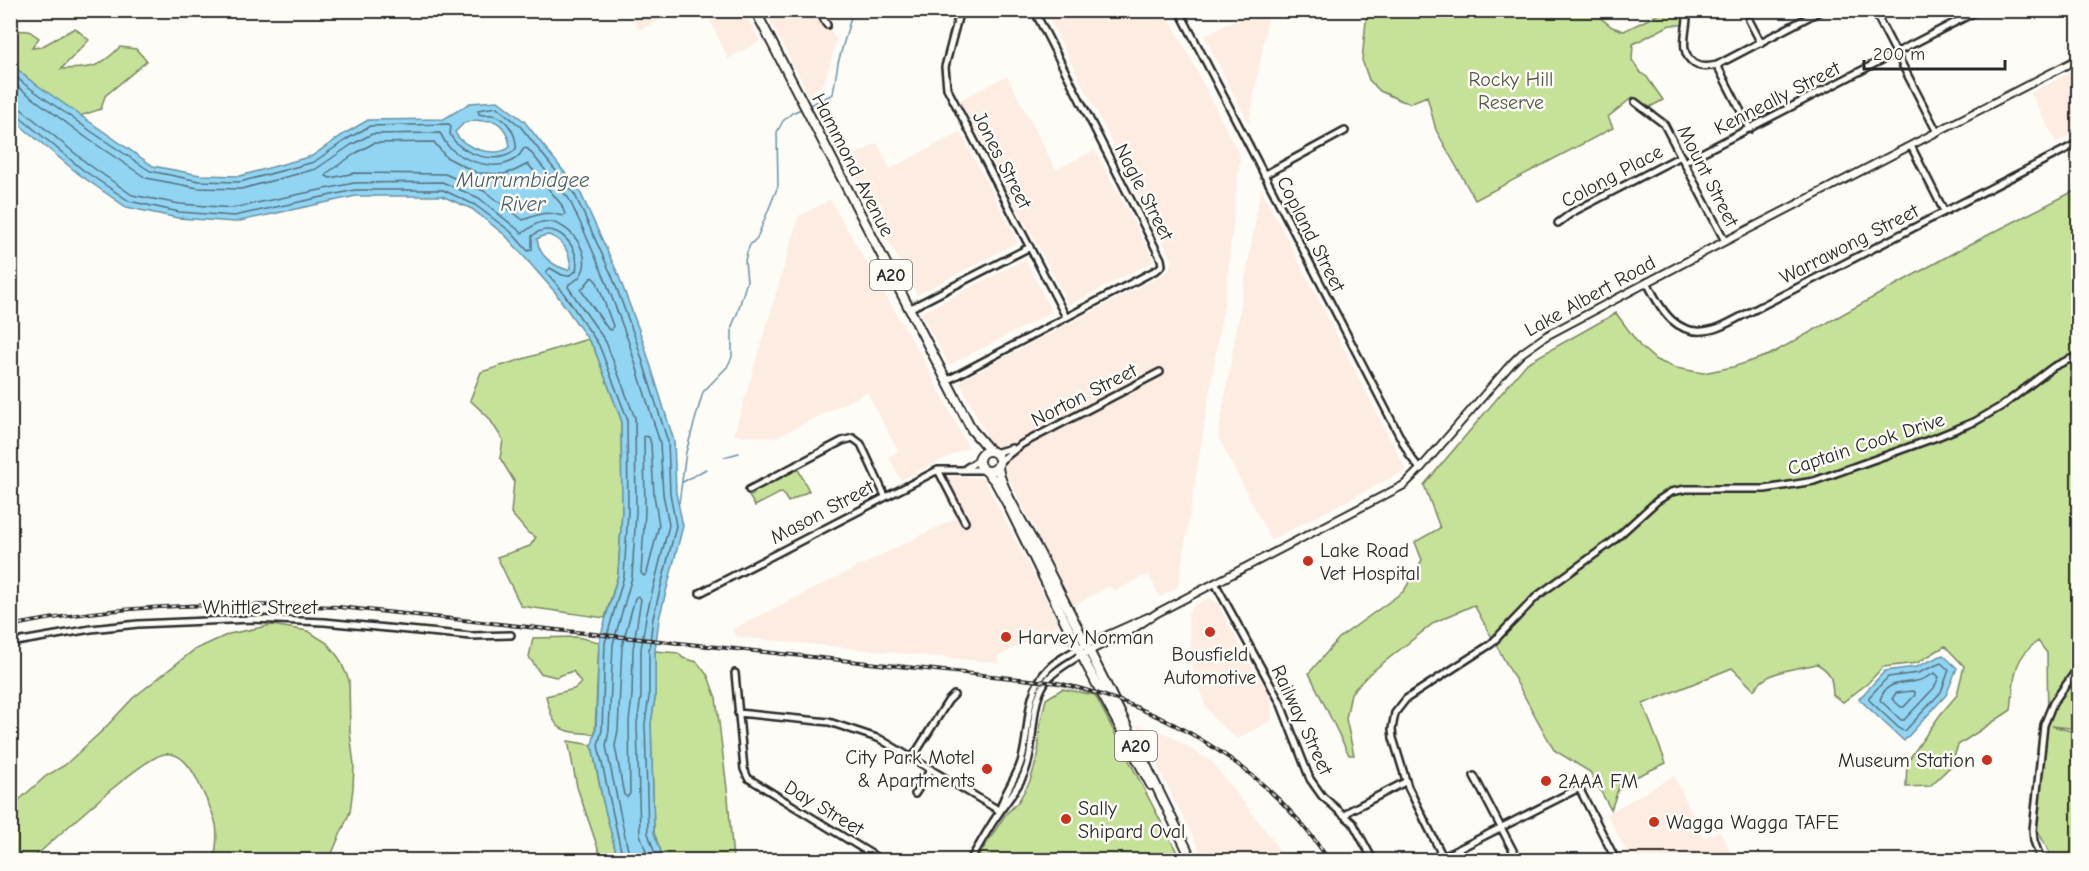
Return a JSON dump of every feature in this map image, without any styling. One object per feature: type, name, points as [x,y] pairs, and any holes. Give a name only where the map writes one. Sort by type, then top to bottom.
[{"type":"highway","name":"Hammond Avenue","points":[[755,10],[972,430],[979,458]]},
{"type":"highway","name":"Hammond Avenue","points":[[972,430],[992,452]]},
{"type":"highway","points":[[979,458],[984,452],[992,452]]},
{"type":"highway","name":"A20","points":[[992,452],[1005,489],[1026,526],[1132,753],[1183,841],[1192,861]]},
{"type":"highway","name":"A20","points":[[979,458],[980,466],[995,481],[1084,650]]},
{"type":"highway","points":[[985,471],[994,470],[998,464]]},
{"type":"main road","name":"Lake Albert Road","points":[[1084,650],[1127,625],[1157,614],[1389,493],[1409,480],[1522,353],[1546,336],[2079,59]]},
{"type":"street","points":[[819,10],[827,25]]},
{"type":"street","name":"Jones Street","points":[[960,10],[945,67],[945,81],[1066,317]]},
{"type":"street","name":"Nagle Street","points":[[946,381],[1158,269],[1162,262],[1034,10]]},
{"type":"street","name":"Copland Street","points":[[1179,10],[1410,456],[1420,469]]},
{"type":"street","points":[[1687,10],[1684,43],[1688,57],[1699,66],[1710,67],[1818,12]]},
{"type":"street","points":[[1874,10],[1937,132]]},
{"type":"street","name":"Kenneally Street","points":[[1683,159],[1750,129],[1979,10]]},
{"type":"street","points":[[1749,20],[1761,43]]},
{"type":"street","points":[[1717,65],[1750,129]]},
{"type":"street","name":"Mount Street","points":[[1635,102],[1663,122],[1725,242]]},
{"type":"street","points":[[1264,175],[1345,131]]},
{"type":"street","name":"Warrawong Street","points":[[1647,282],[1659,306],[1669,319],[1685,328],[1712,330],[2079,143]]},
{"type":"street","points":[[1911,146],[1944,211]]},
{"type":"street","name":"Colong Place","points":[[1558,223],[1573,212],[1683,159]]},
{"type":"street","points":[[909,309],[1030,247]]},
{"type":"street","name":"Captain Cook Drive","points":[[1443,857],[1406,782],[1393,738],[1395,713],[1406,699],[1498,638],[1537,596],[1612,542],[1657,501],[1671,492],[1686,489],[1765,489],[1814,481],[1950,433],[1976,421],[2002,406],[2053,367],[2070,359],[2079,358]]},
{"type":"street","name":"Norton Street","points":[[998,464],[1022,444],[1160,372]]},
{"type":"street","points":[[749,490],[850,438],[856,439],[861,444],[885,496]]},
{"type":"street","name":"Norton Street","points":[[992,452],[1022,444]]},
{"type":"street","name":"Mason Street","points":[[962,469],[979,458]]},
{"type":"street","points":[[938,470],[966,522]]},
{"type":"street","name":"Mason Street","points":[[700,593],[938,470],[985,471]]},
{"type":"street","name":"Railway Street","points":[[1215,583],[1280,702],[1310,779],[1322,796],[1345,815],[1356,828],[1373,861]]},
{"type":"street","name":"Whittle Street","points":[[10,643],[91,629],[138,624],[252,619],[324,622],[471,636],[511,635]]},
{"type":"street","points":[[970,861],[1000,811],[1008,803],[1031,749],[1037,702],[1041,691],[1055,672],[1084,650]]},
{"type":"street","points":[[2041,861],[2034,842],[2033,830],[2044,725],[2053,703],[2079,668]]},
{"type":"street","points":[[735,673],[738,713],[835,723],[880,739],[1000,811]]},
{"type":"street","points":[[913,758],[954,695]]},
{"type":"street","name":"Day Street","points":[[738,713],[744,769],[751,781],[881,861]]},
{"type":"street","points":[[915,794],[930,769]]},
{"type":"street","points":[[1474,776],[1518,861]]},
{"type":"street","points":[[1345,815],[1406,782]]},
{"type":"street","points":[[1437,861],[1579,789],[1616,861]]},
{"type":"shaded area","points":[[629,11],[678,11],[639,30]]},
{"type":"shaded area","points":[[706,11],[743,11],[760,41],[728,59]]},
{"type":"shaded area","points":[[765,11],[821,11],[836,40],[825,81],[809,95]]},
{"type":"shaded area","points":[[1045,11],[1166,11],[1240,156],[1226,290],[1178,587],[1160,597],[1148,574],[1115,591],[1109,586],[1074,606],[1002,465],[1003,462],[996,448],[992,446],[960,383],[963,379],[1168,272],[1172,260]]},
{"type":"shaded area","points":[[1252,11],[1269,11],[1249,124],[1204,36]]},
{"type":"shaded area","points":[[2078,68],[2078,130],[2056,142],[2031,93]]},
{"type":"shaded area","points":[[1007,76],[1056,170],[1095,150],[1154,261],[1069,305],[960,100]]},
{"type":"shaded area","points":[[960,132],[1018,242],[917,295],[846,160],[877,143],[890,169]]},
{"type":"shaded area","points":[[1261,188],[1406,470],[1271,540],[1218,437]]},
{"type":"shaded area","points":[[830,200],[924,361],[968,447],[901,480],[889,457],[898,451],[867,392],[775,438],[734,435],[799,216]]},
{"type":"shaded area","points":[[1025,259],[1052,312],[949,365],[921,313]]},
{"type":"shaded area","points":[[955,476],[983,478],[1059,624],[997,657],[1000,663],[738,637],[731,630],[956,518],[936,479]]},
{"type":"shaded area","points":[[1209,598],[1216,601],[1250,664],[1271,695],[1272,720],[1237,739],[1216,721],[1205,705],[1193,672],[1188,615],[1194,605]]},
{"type":"shaded area","points":[[1136,724],[1167,734],[1212,762],[1272,839],[1285,860],[1205,860]]},
{"type":"shaded area","name":"Wagga Wagga TAFE","points":[[1674,776],[1704,838],[1720,831],[1735,860],[1631,860],[1607,814]]},
{"type":"green space","name":"Rocky Hill Reserve","points":[[1367,11],[1592,11],[1612,27],[1624,31],[1665,11],[1682,11],[1683,25],[1670,25],[1633,44],[1632,60],[1663,100],[1648,108],[1633,97],[1608,117],[1613,128],[1475,200],[1436,130],[1427,96],[1410,103],[1402,101],[1380,91],[1369,80],[1362,60]]},
{"type":"green space","points":[[75,28],[89,40],[61,69],[94,66],[106,60],[120,47],[136,49],[147,61],[105,96],[101,109],[80,116],[27,78],[11,63],[10,30],[29,31],[39,38],[32,48],[41,47]]},
{"type":"green space","points":[[2078,189],[2078,729],[2052,726],[2078,733],[2078,860],[2053,860],[2035,825],[2048,724],[2047,653],[2038,641],[2029,648],[2019,663],[2014,680],[2011,710],[1958,745],[1951,766],[1930,786],[1906,787],[1907,762],[1957,695],[1964,666],[1945,646],[1917,663],[1883,667],[1867,684],[1843,702],[1833,695],[1830,676],[1817,664],[1774,674],[1759,683],[1754,690],[1732,668],[1643,704],[1666,763],[1620,784],[1611,810],[1590,772],[1554,750],[1474,605],[1435,622],[1369,674],[1351,693],[1346,719],[1354,755],[1349,755],[1309,673],[1339,638],[1404,591],[1422,560],[1415,542],[1440,528],[1424,485],[1527,363],[1616,313],[1640,346],[1656,360],[1676,368],[1703,373],[1733,367],[1769,355],[1957,251]]},
{"type":"green space","points":[[588,339],[594,348],[621,419],[622,511],[618,575],[605,618],[521,606],[497,557],[530,546],[536,537],[528,533],[511,513],[514,481],[500,458],[503,440],[489,418],[470,400],[481,372]]},
{"type":"green space","points":[[798,469],[809,491],[788,502],[782,492],[755,506],[749,496],[753,495],[756,490]]},
{"type":"green space","points":[[272,625],[308,631],[327,643],[339,658],[349,680],[350,732],[354,765],[353,788],[350,812],[329,860],[214,860],[217,829],[210,806],[187,764],[177,756],[165,754],[154,758],[118,784],[31,860],[11,860],[11,807],[46,776],[65,765],[133,698],[194,650],[229,634]]},
{"type":"green space","points":[[577,637],[599,642],[595,734],[560,728],[552,717],[546,696],[574,689],[581,683],[573,671],[556,677],[540,673],[529,657],[533,638]]},
{"type":"green space","points":[[655,651],[678,653],[683,658],[697,662],[708,676],[716,698],[733,860],[664,860],[654,833],[651,723],[655,698]]},
{"type":"green space","points":[[1062,689],[1095,695],[1181,860],[976,860],[1005,815],[1018,802],[1030,781],[1038,756],[1040,724],[1046,699]]},
{"type":"green space","points":[[568,741],[592,745],[601,793],[618,860],[602,860],[577,787]]},
{"type":"water","name":"Murrumbidgee River","points":[[11,63],[27,78],[153,166],[200,175],[240,176],[312,156],[368,120],[444,119],[470,103],[498,101],[524,121],[580,192],[618,274],[642,338],[674,441],[676,493],[683,526],[659,619],[655,651],[655,698],[651,723],[654,833],[664,860],[618,860],[603,802],[592,745],[596,729],[599,642],[618,575],[622,511],[621,419],[594,348],[555,292],[506,236],[472,209],[442,196],[356,196],[235,222],[178,218],[126,207],[80,175],[11,118]],"holes":[[[477,120],[493,121],[500,125],[507,135],[510,147],[488,152],[472,147],[459,138],[455,132],[464,123]],[[549,235],[565,247],[571,267],[568,270],[552,263],[538,245],[537,239]]]},
{"type":"water","points":[[1943,655],[1957,668],[1946,695],[1904,741],[1859,699],[1885,671],[1916,667]]},
{"type":"waterway","points":[[808,106],[833,94],[838,63],[853,10]]},
{"type":"waterway","points":[[679,503],[686,452],[703,392],[727,367],[732,357],[732,326],[747,281],[745,261],[747,252],[757,238],[778,186],[777,132],[783,121],[801,109]]},
{"type":"waterway","points":[[724,457],[739,453]]},
{"type":"waterway","points":[[683,482],[706,469]]},
{"type":"railway","points":[[10,626],[52,618],[174,606],[339,607],[1058,683],[1137,708],[1175,725],[1211,746],[1244,769],[1276,796],[1329,860]]},
{"type":"place","name":"Lake Road Vet Hospital","points":[[1308,561]]},
{"type":"place","name":"Bousfield Automotive","points":[[1210,632]]},
{"type":"place","name":"Harvey Norman","points":[[1006,637]]},
{"type":"place","name":"Museum Station","points":[[1987,760]]},
{"type":"place","name":"City Park Motel & Apartments","points":[[987,769]]},
{"type":"place","name":"2AAA FM","points":[[1546,781]]},
{"type":"place","name":"Sally Shipard Oval","points":[[1066,819]]},
{"type":"place","name":"Wagga Wagga TAFE","points":[[1654,822]]}]
